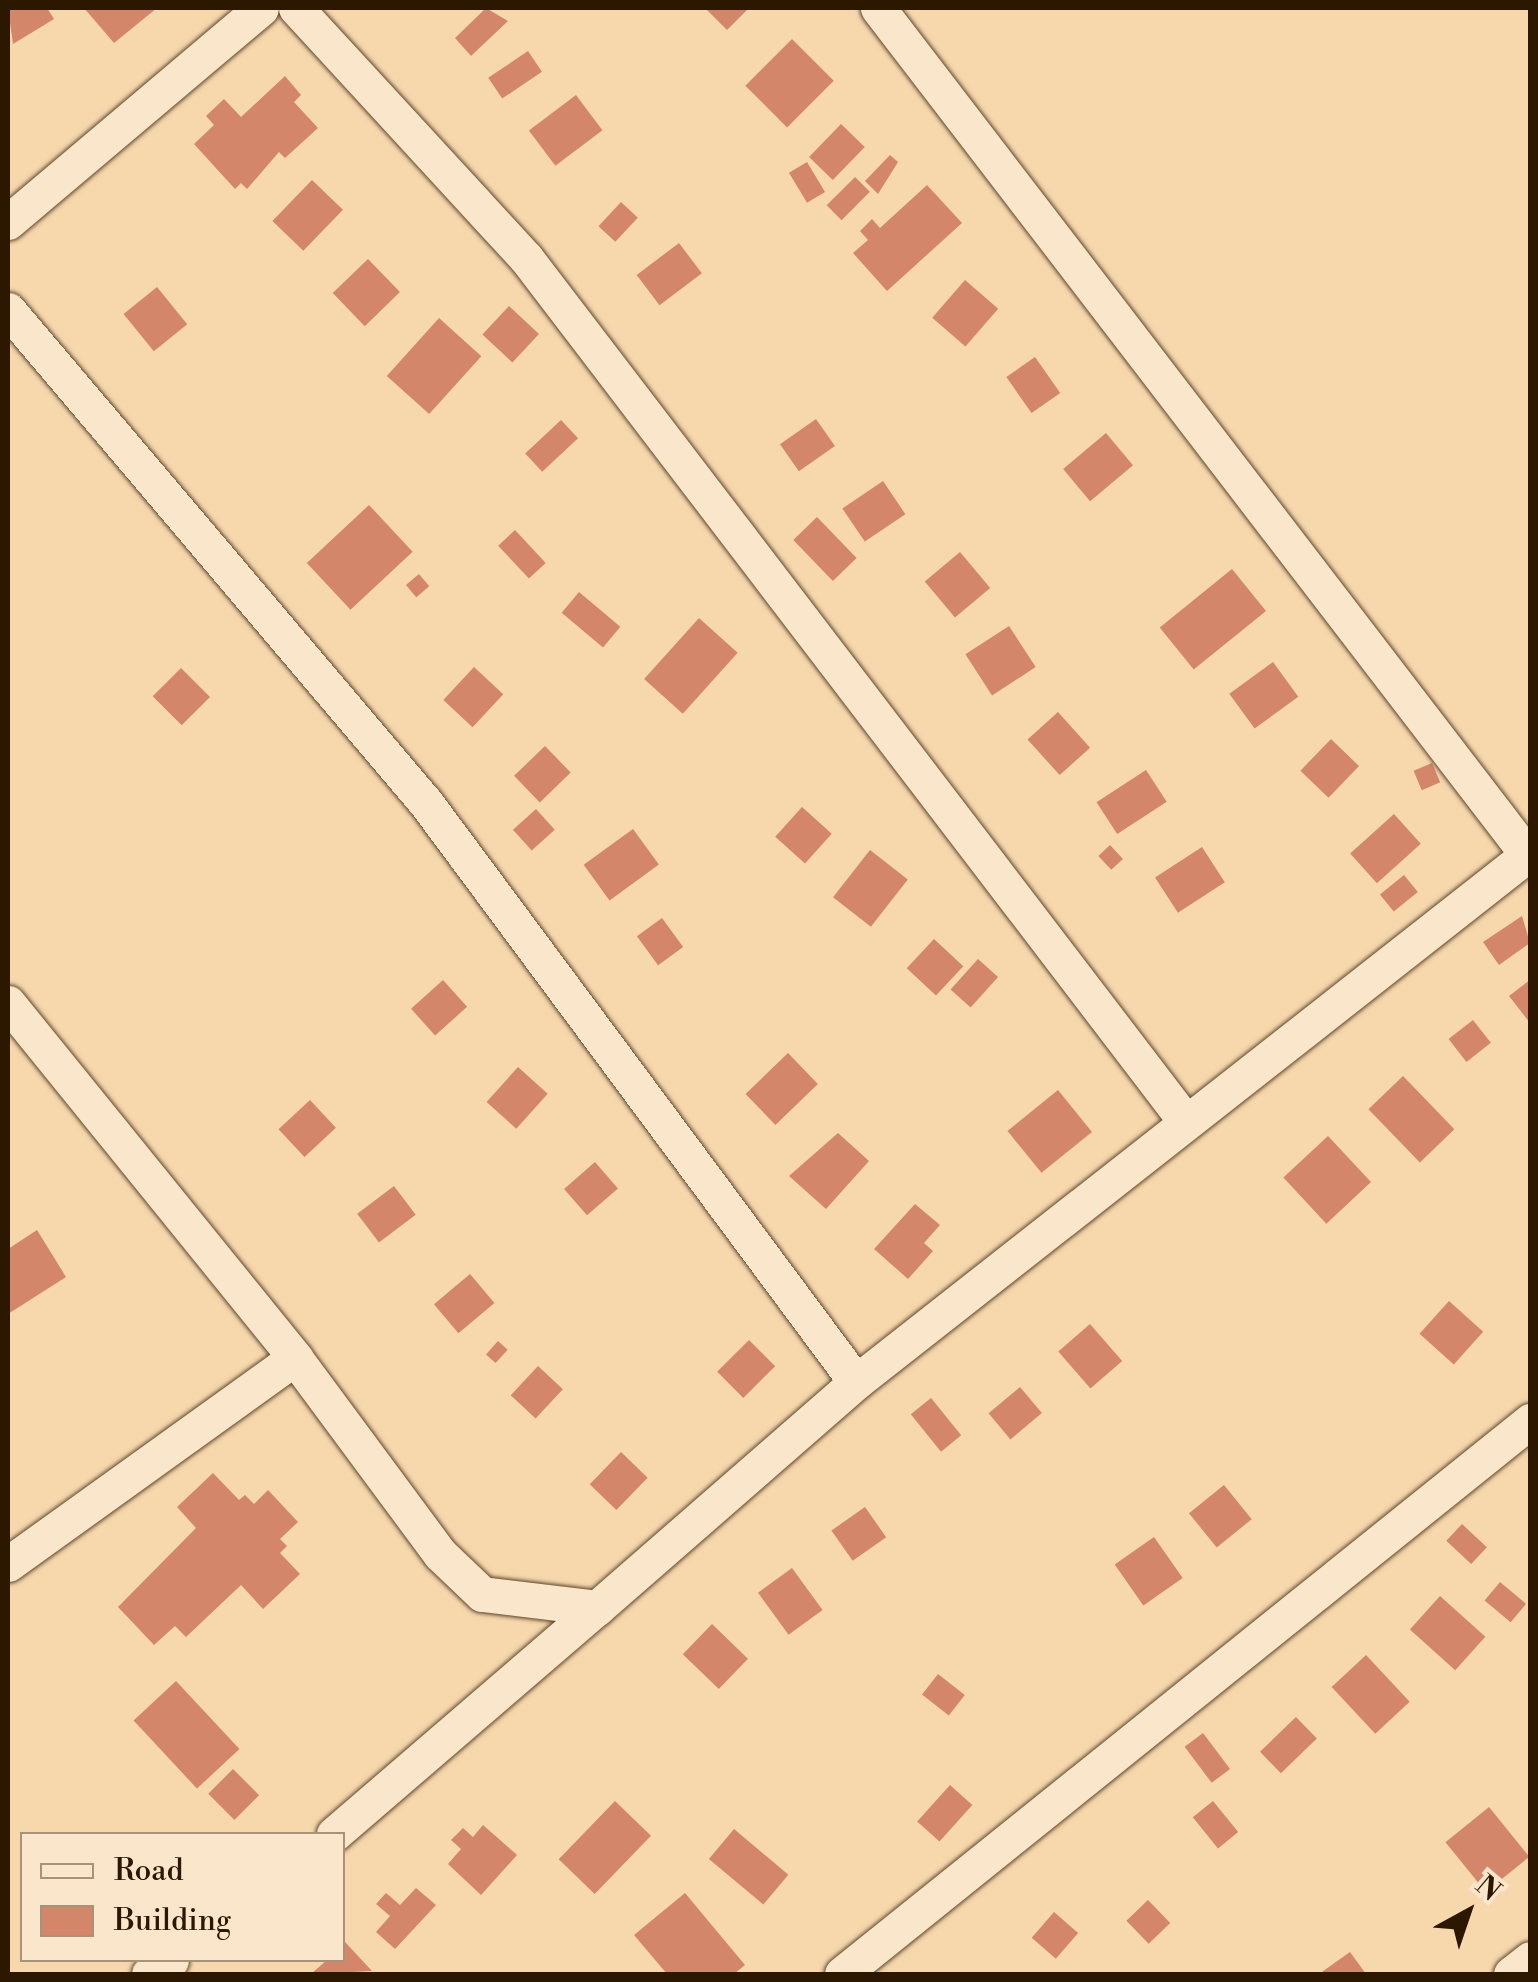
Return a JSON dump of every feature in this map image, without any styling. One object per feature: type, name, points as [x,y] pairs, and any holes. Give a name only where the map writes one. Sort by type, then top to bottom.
[{"type":"street","points":[[8,222],[261,8]]},
{"type":"street","points":[[296,8],[526,258],[1186,1122]]},
{"type":"street","points":[[336,1832],[856,1382],[1530,855],[878,8]]},
{"type":"street","points":[[8,310],[426,804],[856,1382]]},
{"type":"street","points":[[8,1002],[295,1358],[440,1554],[482,1594],[597,1608]]},
{"type":"street","points":[[8,1564],[295,1358]]},
{"type":"street","points":[[842,1974],[1530,1421]]},
{"type":"street","points":[[1511,1974],[1530,1959]]},
{"type":"building","points":[[8,8],[47,8],[54,19],[13,44]]},
{"type":"building","points":[[84,8],[157,8],[114,43]]},
{"type":"building","points":[[486,8],[508,21],[471,56],[455,38]]},
{"type":"building","points":[[705,8],[749,8],[727,30]]},
{"type":"building","points":[[792,39],[834,81],[787,127],[745,86]]},
{"type":"building","points":[[528,51],[542,72],[502,99],[488,78]]},
{"type":"building","points":[[285,76],[301,95],[294,102],[318,128],[285,158],[279,152],[247,189],[241,183],[235,189],[194,144],[214,125],[206,116],[224,99],[241,117]]},
{"type":"building","points":[[576,95],[602,130],[555,166],[529,131]]},
{"type":"building","points":[[841,124],[865,147],[833,180],[809,157]]},
{"type":"building","points":[[890,155],[898,162],[878,194],[865,181]]},
{"type":"building","points":[[807,162],[825,192],[807,203],[789,173]]},
{"type":"building","points":[[855,177],[870,192],[842,220],[827,205]]},
{"type":"building","points":[[312,180],[343,210],[303,251],[272,221]]},
{"type":"building","points":[[927,185],[962,223],[887,291],[853,253],[868,240],[860,231],[872,219],[880,228]]},
{"type":"building","points":[[621,202],[638,218],[615,242],[598,226]]},
{"type":"building","points":[[679,243],[702,273],[660,305],[637,275]]},
{"type":"building","points":[[368,259],[400,292],[365,326],[333,293]]},
{"type":"building","points":[[965,280],[998,309],[965,347],[932,318]]},
{"type":"building","points":[[157,287],[187,324],[154,351],[124,314]]},
{"type":"building","points":[[509,306],[539,334],[512,362],[482,335]]},
{"type":"building","points":[[439,318],[481,356],[429,414],[387,376]]},
{"type":"building","points":[[1035,357],[1060,393],[1032,413],[1006,377]]},
{"type":"building","points":[[816,419],[835,446],[799,471],[780,444]]},
{"type":"building","points":[[561,420],[578,438],[542,472],[525,453]]},
{"type":"building","points":[[1106,433],[1133,465],[1090,501],[1063,469]]},
{"type":"building","points":[[883,481],[905,514],[865,542],[842,508]]},
{"type":"building","points":[[369,505],[413,552],[350,610],[307,563]]},
{"type":"building","points":[[817,517],[857,558],[833,581],[793,540]]},
{"type":"building","points":[[515,530],[546,563],[529,579],[498,546]]},
{"type":"building","points":[[960,552],[990,588],[955,618],[925,582]]},
{"type":"building","points":[[1232,569],[1266,611],[1194,669],[1160,628]]},
{"type":"building","points":[[419,574],[429,586],[416,597],[406,585]]},
{"type":"building","points":[[579,592],[620,627],[603,647],[562,613]]},
{"type":"building","points":[[699,618],[738,653],[683,714],[644,679]]},
{"type":"building","points":[[1009,626],[1036,667],[992,695],[965,654]]},
{"type":"building","points":[[1273,662],[1298,697],[1255,729],[1229,694]]},
{"type":"building","points":[[474,667],[503,694],[473,727],[443,700]]},
{"type":"building","points":[[181,668],[210,697],[182,725],[153,696]]},
{"type":"building","points":[[1058,712],[1090,748],[1060,775],[1028,739]]},
{"type":"building","points":[[1331,739],[1359,766],[1328,798],[1300,771]]},
{"type":"building","points":[[545,746],[571,773],[540,802],[514,776]]},
{"type":"building","points":[[1432,763],[1440,782],[1422,790],[1414,771]]},
{"type":"building","points":[[1146,770],[1167,802],[1117,834],[1097,802]]},
{"type":"building","points":[[802,807],[832,834],[805,863],[775,837]]},
{"type":"building","points":[[536,809],[555,830],[532,851],[513,830]]},
{"type":"building","points":[[1394,814],[1421,844],[1377,883],[1350,853]]},
{"type":"building","points":[[633,829],[659,865],[610,900],[584,865]]},
{"type":"building","points":[[1110,845],[1123,859],[1111,870],[1098,856]]},
{"type":"building","points":[[1202,847],[1225,882],[1178,913],[1155,877]]},
{"type":"building","points":[[870,850],[908,880],[871,927],[833,897]]},
{"type":"building","points":[[1404,875],[1418,892],[1394,912],[1380,895]]},
{"type":"building","points":[[1522,916],[1530,943],[1499,965],[1483,942]]},
{"type":"building","points":[[662,918],[683,947],[658,965],[637,936]]},
{"type":"building","points":[[934,939],[963,966],[936,996],[907,968]]},
{"type":"building","points":[[978,959],[998,977],[971,1008],[951,989]]},
{"type":"building","points":[[443,980],[467,1007],[435,1036],[411,1009]]},
{"type":"building","points":[[1530,980],[1530,1023],[1509,996]]},
{"type":"building","points":[[1473,1020],[1491,1043],[1466,1062],[1449,1039]]},
{"type":"building","points":[[788,1053],[818,1084],[775,1125],[746,1094]]},
{"type":"building","points":[[518,1067],[548,1094],[516,1129],[487,1102]]},
{"type":"building","points":[[1403,1076],[1454,1129],[1420,1163],[1368,1109]]},
{"type":"building","points":[[1058,1090],[1092,1132],[1041,1173],[1007,1131]]},
{"type":"building","points":[[310,1100],[336,1128],[304,1157],[279,1129]]},
{"type":"building","points":[[838,1133],[869,1161],[826,1209],[789,1176]]},
{"type":"building","points":[[1328,1136],[1371,1182],[1326,1224],[1283,1178]]},
{"type":"building","points":[[595,1162],[618,1188],[587,1215],[564,1189]]},
{"type":"building","points":[[394,1186],[416,1215],[379,1242],[357,1214]]},
{"type":"building","points":[[915,1204],[940,1225],[924,1243],[933,1251],[908,1279],[874,1249]]},
{"type":"building","points":[[37,1230],[66,1277],[8,1314],[8,1249]]},
{"type":"building","points":[[470,1274],[494,1303],[458,1333],[434,1304]]},
{"type":"building","points":[[1449,1301],[1483,1332],[1454,1364],[1420,1334]]},
{"type":"building","points":[[1090,1324],[1122,1361],[1090,1389],[1058,1352]]},
{"type":"building","points":[[749,1340],[775,1366],[743,1398],[717,1372]]},
{"type":"building","points":[[498,1341],[508,1350],[496,1363],[486,1354]]},
{"type":"building","points":[[538,1366],[563,1389],[536,1418],[511,1395]]},
{"type":"building","points":[[1020,1387],[1042,1413],[1010,1439],[989,1413]]},
{"type":"building","points":[[931,1398],[961,1435],[941,1452],[911,1414]]},
{"type":"building","points":[[621,1452],[648,1478],[616,1510],[590,1484]]},
{"type":"building","points":[[213,1473],[239,1500],[245,1495],[254,1504],[268,1490],[298,1522],[280,1539],[287,1546],[280,1553],[300,1574],[263,1609],[241,1585],[186,1637],[175,1626],[154,1645],[118,1607],[196,1528],[177,1507]]},
{"type":"building","points":[[1224,1485],[1252,1519],[1217,1548],[1189,1513]]},
{"type":"building","points":[[865,1507],[886,1537],[853,1561],[831,1531]]},
{"type":"building","points":[[1462,1524],[1487,1547],[1471,1564],[1446,1541]]},
{"type":"building","points":[[1154,1537],[1183,1578],[1143,1605],[1115,1565]]},
{"type":"building","points":[[792,1568],[823,1610],[789,1635],[758,1593]]},
{"type":"building","points":[[1500,1582],[1526,1604],[1511,1622],[1485,1600]]},
{"type":"building","points":[[1440,1596],[1485,1637],[1455,1670],[1410,1629]]},
{"type":"building","points":[[712,1624],[748,1659],[719,1689],[683,1654]]},
{"type":"building","points":[[1366,1655],[1410,1702],[1375,1734],[1332,1687]]},
{"type":"building","points":[[938,1674],[965,1695],[949,1715],[922,1694]]},
{"type":"building","points":[[176,1681],[239,1749],[197,1789],[134,1721]]},
{"type":"building","points":[[1296,1717],[1317,1739],[1281,1773],[1260,1752]]},
{"type":"building","points":[[1203,1733],[1230,1769],[1212,1783],[1185,1747]]},
{"type":"building","points":[[233,1769],[259,1795],[234,1820],[208,1794]]},
{"type":"building","points":[[950,1785],[972,1805],[940,1841],[917,1821]]},
{"type":"building","points":[[615,1801],[651,1836],[595,1894],[559,1859]]},
{"type":"building","points":[[1213,1801],[1238,1832],[1218,1848],[1193,1817]]},
{"type":"building","points":[[1489,1807],[1529,1857],[1486,1892],[1445,1842]]},
{"type":"building","points":[[483,1825],[517,1855],[481,1895],[448,1864],[461,1849],[451,1840],[463,1828],[473,1837]]},
{"type":"building","points":[[734,1829],[788,1875],[763,1905],[709,1859]]},
{"type":"building","points":[[416,1888],[436,1905],[395,1949],[376,1932],[390,1916],[376,1904],[386,1893],[400,1905]]},
{"type":"building","points":[[685,1893],[745,1965],[734,1974],[667,1974],[634,1935]]},
{"type":"building","points":[[1148,1900],[1170,1923],[1149,1944],[1126,1921]]},
{"type":"building","points":[[1054,1912],[1078,1933],[1056,1959],[1032,1938]]},
{"type":"building","points":[[345,1942],[372,1971],[311,1974],[325,1962],[345,1962]]},
{"type":"building","points":[[1350,1952],[1366,1974],[1319,1974]]}]
